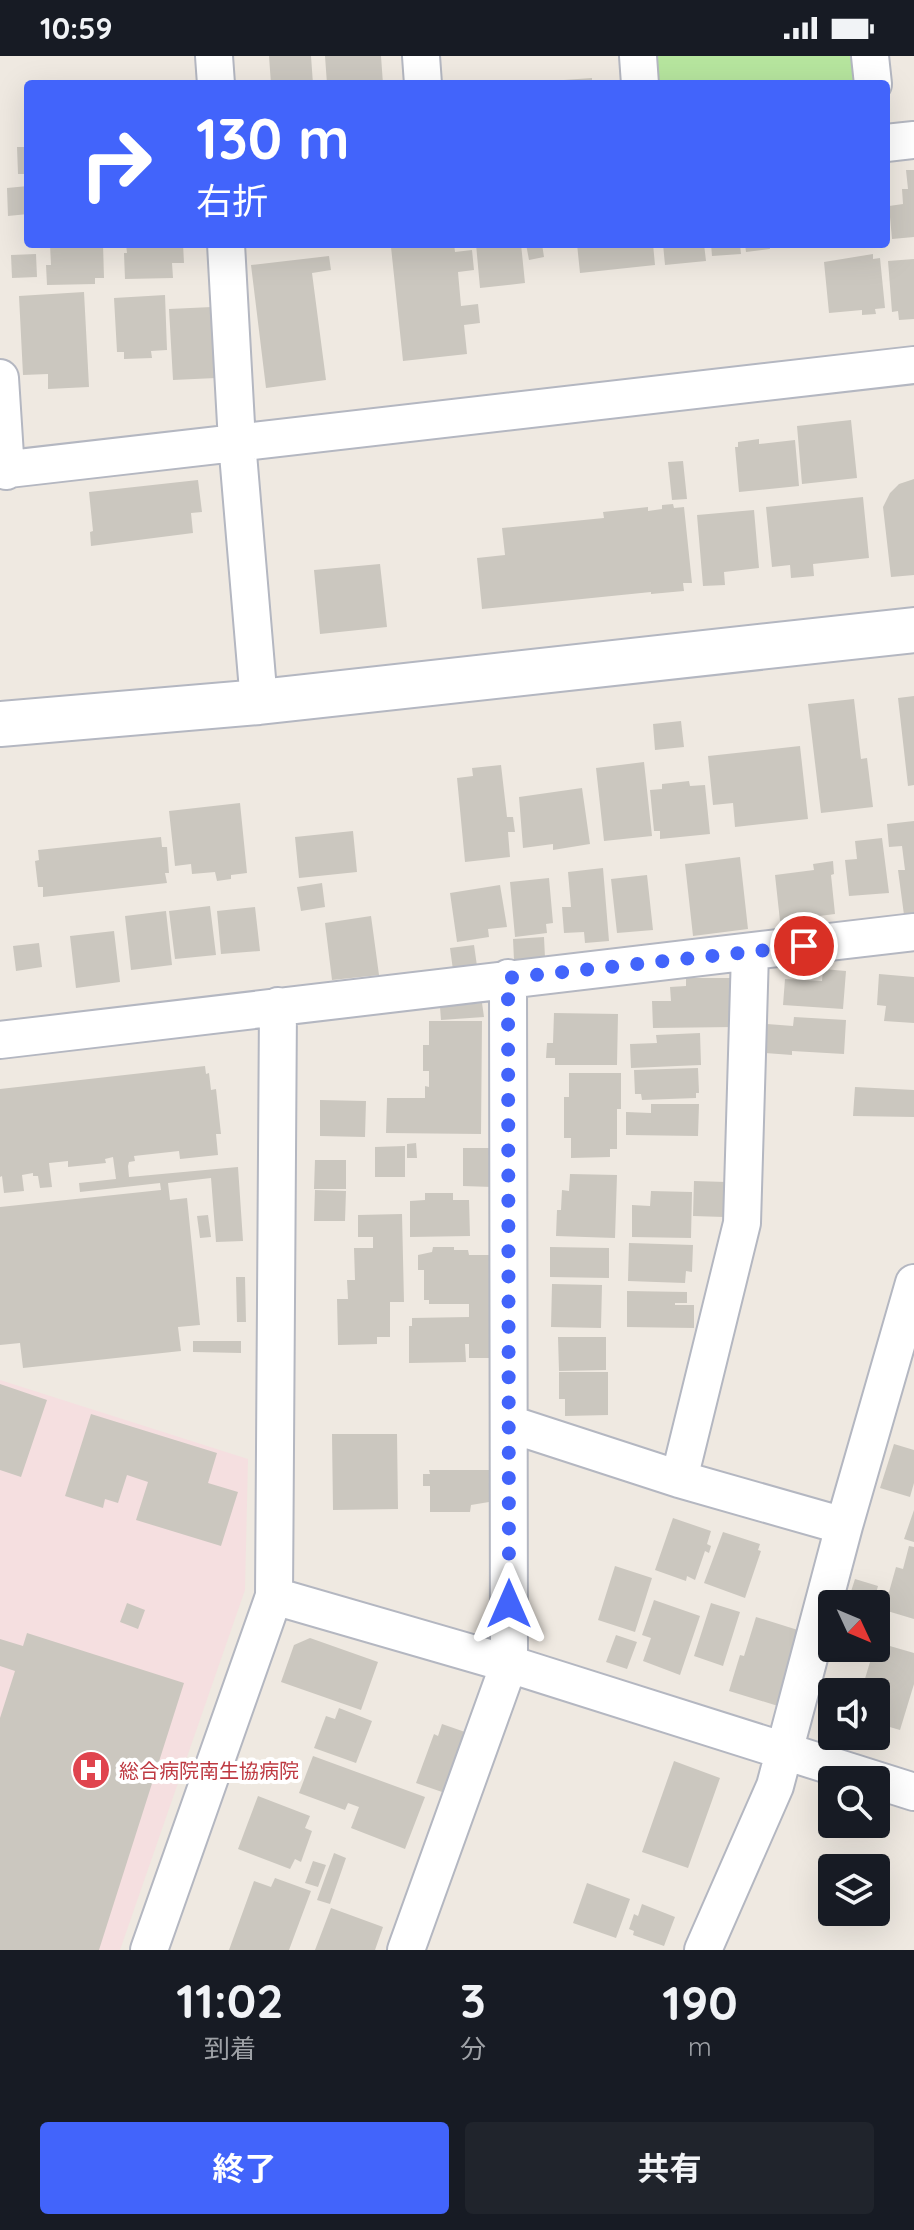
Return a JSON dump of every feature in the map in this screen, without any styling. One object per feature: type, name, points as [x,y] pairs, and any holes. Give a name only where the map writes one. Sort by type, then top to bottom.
[{"type":"street","points":[[214,56],[216,80]]},
{"type":"street","points":[[421,56],[423,80]]},
{"type":"street","points":[[638,56],[640,80]]},
{"type":"street","points":[[870,56],[873,80]]},
{"type":"street","points":[[890,143],[914,140]]},
{"type":"street","points":[[226,248],[237,442],[259,702]]},
{"type":"street","points":[[0,378],[3,471],[914,365]]},
{"type":"street","points":[[0,724],[259,702],[914,630]]},
{"type":"street","points":[[0,1040],[914,932]]},
{"type":"street","points":[[679,1479],[742,1223],[750,953]]},
{"type":"street","points":[[406,1950],[509,1664],[508,978]]},
{"type":"street","points":[[149,1950],[274,1596],[278,1006]]},
{"type":"street","points":[[703,1950],[775,1786],[844,1526],[914,1283]]},
{"type":"street","points":[[510,1424],[679,1479],[844,1526]]},
{"type":"street","points":[[274,1596],[509,1664],[914,1792]]},
{"type":"shaded area","name":"総合病院南生協病院","points":[[0,1380],[248,1459],[245,1590],[120,1950],[0,1950]]},
{"type":"green space","points":[[652,56],[853,56],[856,80],[654,80]]},
{"type":"building","points":[[269,56],[311,56],[313,80],[271,80]]},
{"type":"building","points":[[325,56],[381,56],[383,80],[327,80]]},
{"type":"building","points":[[17,147],[24,147],[24,174],[18,174]]},
{"type":"building","points":[[906,170],[914,170],[914,237],[892,239],[890,206],[903,204],[902,189],[908,189]]},
{"type":"building","points":[[24,186],[24,214],[8,216],[7,188]]},
{"type":"building","points":[[50,248],[103,248],[104,278],[95,278],[95,284],[47,285],[46,265],[51,265]]},
{"type":"building","points":[[126,248],[183,248],[184,263],[172,263],[173,278],[125,279],[124,253],[127,253]]},
{"type":"building","points":[[391,248],[454,248],[455,252],[472,250],[474,270],[458,272],[461,306],[478,304],[480,323],[464,325],[467,354],[403,361]]},
{"type":"building","points":[[476,248],[521,248],[525,283],[480,288]]},
{"type":"building","points":[[527,248],[543,248],[544,257],[529,260]]},
{"type":"building","points":[[577,248],[653,248],[655,265],[580,273]]},
{"type":"building","points":[[663,248],[704,248],[706,261],[665,265]]},
{"type":"building","points":[[711,248],[740,248],[741,254],[712,256]]},
{"type":"building","points":[[746,248],[770,249],[746,252]]},
{"type":"building","points":[[36,254],[37,277],[12,278],[11,255]]},
{"type":"building","points":[[873,254],[873,259],[880,258],[885,308],[875,309],[876,314],[862,315],[862,310],[829,313],[824,262]]},
{"type":"building","points":[[329,256],[331,270],[312,273],[326,380],[266,388],[251,265]]},
{"type":"building","points":[[914,259],[914,319],[899,320],[898,311],[892,312],[888,261]]},
{"type":"building","points":[[84,292],[89,387],[48,389],[48,374],[23,375],[19,296]]},
{"type":"building","points":[[165,295],[167,350],[151,351],[152,358],[124,359],[124,352],[117,352],[114,298]]},
{"type":"building","points":[[212,307],[216,378],[173,380],[169,309]]},
{"type":"building","points":[[851,420],[857,478],[802,484],[797,426]]},
{"type":"building","points":[[759,439],[759,444],[795,440],[799,486],[739,492],[735,447],[738,447],[738,442]]},
{"type":"building","points":[[683,461],[687,499],[672,500],[668,462]]},
{"type":"building","points":[[914,479],[914,575],[891,577],[883,507],[899,484]]},
{"type":"building","points":[[198,480],[202,512],[191,513],[193,533],[91,546],[90,532],[93,531],[89,492]]},
{"type":"building","points":[[863,497],[869,558],[813,564],[814,576],[791,578],[790,565],[772,567],[766,507]]},
{"type":"building","points":[[673,504],[674,508],[684,507],[692,583],[683,583],[684,591],[482,609],[477,558],[505,555],[502,528],[604,518],[603,512],[648,507],[648,511]]},
{"type":"building","points":[[754,510],[759,568],[724,572],[725,585],[703,586],[697,515]]},
{"type":"building","points":[[380,564],[387,627],[320,634],[314,570]]},
{"type":"building","points":[[914,696],[914,785],[908,786],[898,698]]},
{"type":"building","points":[[854,699],[861,759],[867,758],[873,807],[821,813],[808,704]]},
{"type":"building","points":[[681,721],[684,747],[655,750],[653,724]]},
{"type":"building","points":[[800,746],[808,819],[735,827],[733,803],[713,805],[708,756]]},
{"type":"building","points":[[644,762],[652,836],[604,841],[596,768]]},
{"type":"building","points":[[501,765],[507,817],[513,817],[515,832],[508,832],[510,857],[465,862],[457,778],[473,776],[472,768]]},
{"type":"building","points":[[689,781],[690,786],[705,785],[710,834],[660,839],[660,831],[654,831],[650,790],[662,789],[662,784]]},
{"type":"building","points":[[582,788],[590,844],[553,850],[553,844],[523,848],[519,797]]},
{"type":"building","points":[[240,803],[247,873],[217,881],[215,872],[192,874],[191,864],[175,866],[169,811]]},
{"type":"building","points":[[914,821],[914,914],[904,915],[898,870],[905,870],[902,846],[889,847],[887,824]]},
{"type":"building","points":[[353,831],[357,872],[299,878],[295,837]]},
{"type":"building","points":[[161,837],[162,847],[167,847],[167,883],[43,897],[43,887],[38,887],[35,861],[39,860],[38,850]]},
{"type":"building","points":[[882,838],[889,893],[849,896],[845,860],[857,859],[855,841]]},
{"type":"building","points":[[740,857],[748,929],[693,936],[685,864]]},
{"type":"building","points":[[833,861],[834,874],[831,875],[835,914],[780,921],[775,875],[814,870],[813,864]]},
{"type":"building","points":[[603,868],[609,941],[585,943],[584,932],[564,933],[562,907],[571,907],[568,872]]},
{"type":"building","points":[[647,875],[653,930],[617,933],[611,879]]},
{"type":"building","points":[[549,878],[553,923],[546,924],[547,933],[515,937],[510,882]]},
{"type":"building","points":[[322,883],[325,907],[301,911],[297,887]]},
{"type":"building","points":[[500,885],[507,927],[488,929],[489,937],[457,942],[450,893]]},
{"type":"building","points":[[210,906],[216,955],[175,959],[169,911]]},
{"type":"building","points":[[255,907],[260,951],[221,954],[217,911]]},
{"type":"building","points":[[166,911],[172,965],[131,970],[125,916]]},
{"type":"building","points":[[371,916],[379,975],[332,980],[325,923]]},
{"type":"building","points":[[114,931],[120,982],[76,988],[70,936]]},
{"type":"building","points":[[544,937],[545,958],[514,960],[513,939]]},
{"type":"building","points":[[39,943],[42,967],[16,971],[13,946]]},
{"type":"building","points":[[474,945],[477,966],[453,970],[450,948]]},
{"type":"building","points":[[823,969],[846,971],[843,1009],[783,1005],[785,979],[822,981]]},
{"type":"building","points":[[879,974],[914,977],[914,1023],[884,1021],[886,1006],[877,1005]]},
{"type":"building","points":[[686,978],[733,978],[734,1027],[653,1028],[652,1001],[671,1001],[670,987],[686,986]]},
{"type":"building","points":[[482,1003],[484,1017],[441,1020],[440,1007]]},
{"type":"building","points":[[554,1013],[618,1014],[617,1065],[555,1065],[555,1058],[546,1058],[547,1043],[553,1043]]},
{"type":"building","points":[[794,1017],[846,1020],[844,1054],[765,1053],[767,1024],[793,1026]]},
{"type":"building","points":[[429,1021],[482,1021],[481,1134],[386,1133],[387,1098],[425,1098],[429,1071],[423,1071],[423,1045],[429,1045]]},
{"type":"building","points":[[700,1033],[701,1065],[631,1068],[630,1044],[657,1043],[656,1035]]},
{"type":"building","points":[[205,1066],[211,1090],[216,1089],[221,1134],[216,1134],[218,1155],[180,1159],[179,1151],[134,1156],[135,1161],[129,1162],[128,1166],[129,1177],[238,1167],[243,1241],[216,1242],[211,1178],[168,1183],[170,1200],[187,1198],[200,1325],[178,1327],[181,1351],[23,1368],[20,1343],[0,1345],[0,1207],[161,1190],[160,1183],[80,1192],[79,1183],[116,1179],[113,1157],[105,1159],[106,1163],[68,1167],[68,1161],[49,1163],[52,1187],[40,1188],[38,1176],[33,1176],[33,1173],[22,1175],[24,1191],[4,1193],[0,1177],[0,1089]]},
{"type":"building","points":[[698,1068],[699,1093],[696,1093],[696,1098],[642,1100],[641,1094],[635,1094],[634,1070]]},
{"type":"building","points":[[569,1073],[621,1073],[617,1149],[610,1149],[610,1157],[571,1158],[571,1138],[564,1138],[564,1097],[569,1097]]},
{"type":"building","points":[[855,1087],[914,1090],[914,1117],[853,1116]]},
{"type":"building","points":[[320,1100],[366,1101],[365,1137],[320,1136]]},
{"type":"building","points":[[651,1104],[699,1104],[698,1136],[626,1135],[626,1112],[651,1113]]},
{"type":"building","points":[[416,1143],[417,1158],[407,1158],[407,1144]]},
{"type":"building","points":[[405,1146],[405,1177],[375,1177],[375,1147]]},
{"type":"building","points":[[463,1148],[493,1148],[492,1187],[463,1186]]},
{"type":"building","points":[[315,1160],[346,1160],[346,1189],[314,1189]]},
{"type":"building","points":[[570,1174],[617,1175],[615,1238],[556,1236],[557,1210],[561,1210],[562,1190],[569,1191]]},
{"type":"building","points":[[694,1181],[726,1182],[724,1217],[693,1216]]},
{"type":"building","points":[[315,1190],[346,1191],[345,1221],[314,1221]]},
{"type":"building","points":[[651,1191],[692,1192],[691,1238],[632,1237],[632,1205],[650,1206]]},
{"type":"building","points":[[425,1193],[453,1193],[453,1200],[469,1200],[470,1236],[410,1237],[410,1201],[425,1200]]},
{"type":"building","points":[[402,1214],[404,1302],[390,1302],[390,1337],[377,1337],[377,1344],[338,1345],[337,1299],[348,1299],[347,1280],[355,1280],[354,1248],[373,1248],[373,1237],[358,1237],[358,1215]]},
{"type":"building","points":[[208,1215],[211,1237],[200,1238],[197,1216]]},
{"type":"building","points":[[629,1243],[693,1245],[692,1272],[686,1271],[685,1283],[628,1281]]},
{"type":"building","points":[[433,1247],[468,1250],[469,1255],[493,1255],[494,1358],[469,1358],[469,1344],[465,1344],[466,1362],[409,1363],[409,1326],[412,1326],[412,1318],[469,1317],[469,1304],[429,1304],[429,1300],[424,1300],[424,1270],[418,1270],[418,1255],[432,1252]]},
{"type":"building","points":[[550,1247],[609,1248],[609,1278],[550,1277]]},
{"type":"building","points":[[236,1277],[245,1277],[246,1322],[237,1322]]},
{"type":"building","points":[[552,1284],[602,1285],[601,1328],[551,1327]]},
{"type":"building","points":[[627,1291],[687,1292],[687,1303],[675,1305],[694,1305],[694,1328],[627,1327]]},
{"type":"building","points":[[558,1337],[606,1337],[606,1370],[559,1371]]},
{"type":"building","points":[[193,1341],[241,1341],[241,1353],[193,1352]]},
{"type":"building","points":[[559,1372],[608,1372],[608,1415],[565,1416],[565,1399],[559,1399]]},
{"type":"building","points":[[0,1384],[47,1400],[21,1477],[0,1470]]},
{"type":"building","points":[[91,1414],[217,1453],[208,1483],[238,1492],[221,1546],[136,1520],[148,1482],[127,1475],[118,1503],[105,1499],[103,1508],[65,1496]]},
{"type":"building","points":[[332,1434],[397,1434],[398,1509],[333,1510]]},
{"type":"building","points":[[894,1444],[914,1450],[914,1483],[910,1497],[880,1488]]},
{"type":"building","points":[[429,1470],[489,1470],[489,1502],[471,1505],[470,1512],[430,1512],[430,1486],[423,1486],[423,1474],[430,1474]]},
{"type":"building","points":[[914,1510],[914,1542],[904,1539]]},
{"type":"building","points":[[673,1518],[711,1531],[707,1544],[711,1546],[709,1553],[705,1551],[695,1580],[687,1576],[686,1581],[655,1570]]},
{"type":"building","points":[[723,1532],[760,1544],[758,1550],[761,1551],[745,1598],[704,1583]]},
{"type":"building","points":[[909,1546],[914,1547],[914,1619],[890,1612],[890,1590],[896,1567],[903,1569]]},
{"type":"building","points":[[615,1566],[652,1578],[635,1632],[598,1620]]},
{"type":"building","points":[[855,1579],[878,1586],[877,1590],[851,1590]]},
{"type":"building","points":[[654,1600],[700,1616],[680,1675],[643,1661],[651,1638],[642,1635]]},
{"type":"building","points":[[127,1603],[145,1610],[138,1629],[120,1622]]},
{"type":"building","points":[[711,1603],[740,1612],[723,1666],[694,1656]]},
{"type":"building","points":[[756,1617],[801,1631],[778,1706],[729,1691]]},
{"type":"building","points":[[27,1633],[184,1683],[99,1950],[0,1950],[0,1718],[15,1671],[0,1666],[0,1639],[23,1646]]},
{"type":"building","points":[[616,1635],[637,1642],[627,1669],[606,1662]]},
{"type":"building","points":[[310,1638],[378,1662],[361,1710],[281,1682],[294,1645]]},
{"type":"building","points":[[890,1646],[914,1653],[914,1684],[900,1730],[890,1727],[890,1678],[865,1678],[870,1662],[890,1662]]},
{"type":"building","points":[[339,1708],[372,1721],[356,1763],[314,1748],[326,1716],[335,1719]]},
{"type":"building","points":[[442,1724],[465,1732],[445,1793],[416,1783],[434,1734],[438,1736]]},
{"type":"building","points":[[313,1756],[425,1797],[405,1849],[351,1828],[359,1807],[348,1803],[345,1810],[299,1793]]},
{"type":"building","points":[[674,1761],[720,1778],[688,1868],[642,1852]]},
{"type":"building","points":[[258,1796],[310,1816],[305,1828],[312,1831],[301,1862],[295,1859],[290,1869],[238,1849]]},
{"type":"building","points":[[334,1853],[346,1858],[330,1904],[317,1900]]},
{"type":"building","points":[[313,1861],[326,1865],[318,1887],[305,1883]]},
{"type":"building","points":[[275,1878],[311,1891],[289,1950],[229,1950],[254,1881],[271,1887]]},
{"type":"building","points":[[587,1883],[630,1899],[616,1938],[573,1923]]},
{"type":"building","points":[[642,1904],[675,1917],[664,1946],[633,1935],[634,1931],[629,1929],[634,1914],[638,1916]]},
{"type":"building","points":[[331,1908],[383,1927],[375,1950],[315,1950]]},
{"type":"place","name":"総合病院南生協病院","points":[[91,1770]]},
{"type":"route","points":[[509,1604],[508,978],[804,946]]}]
